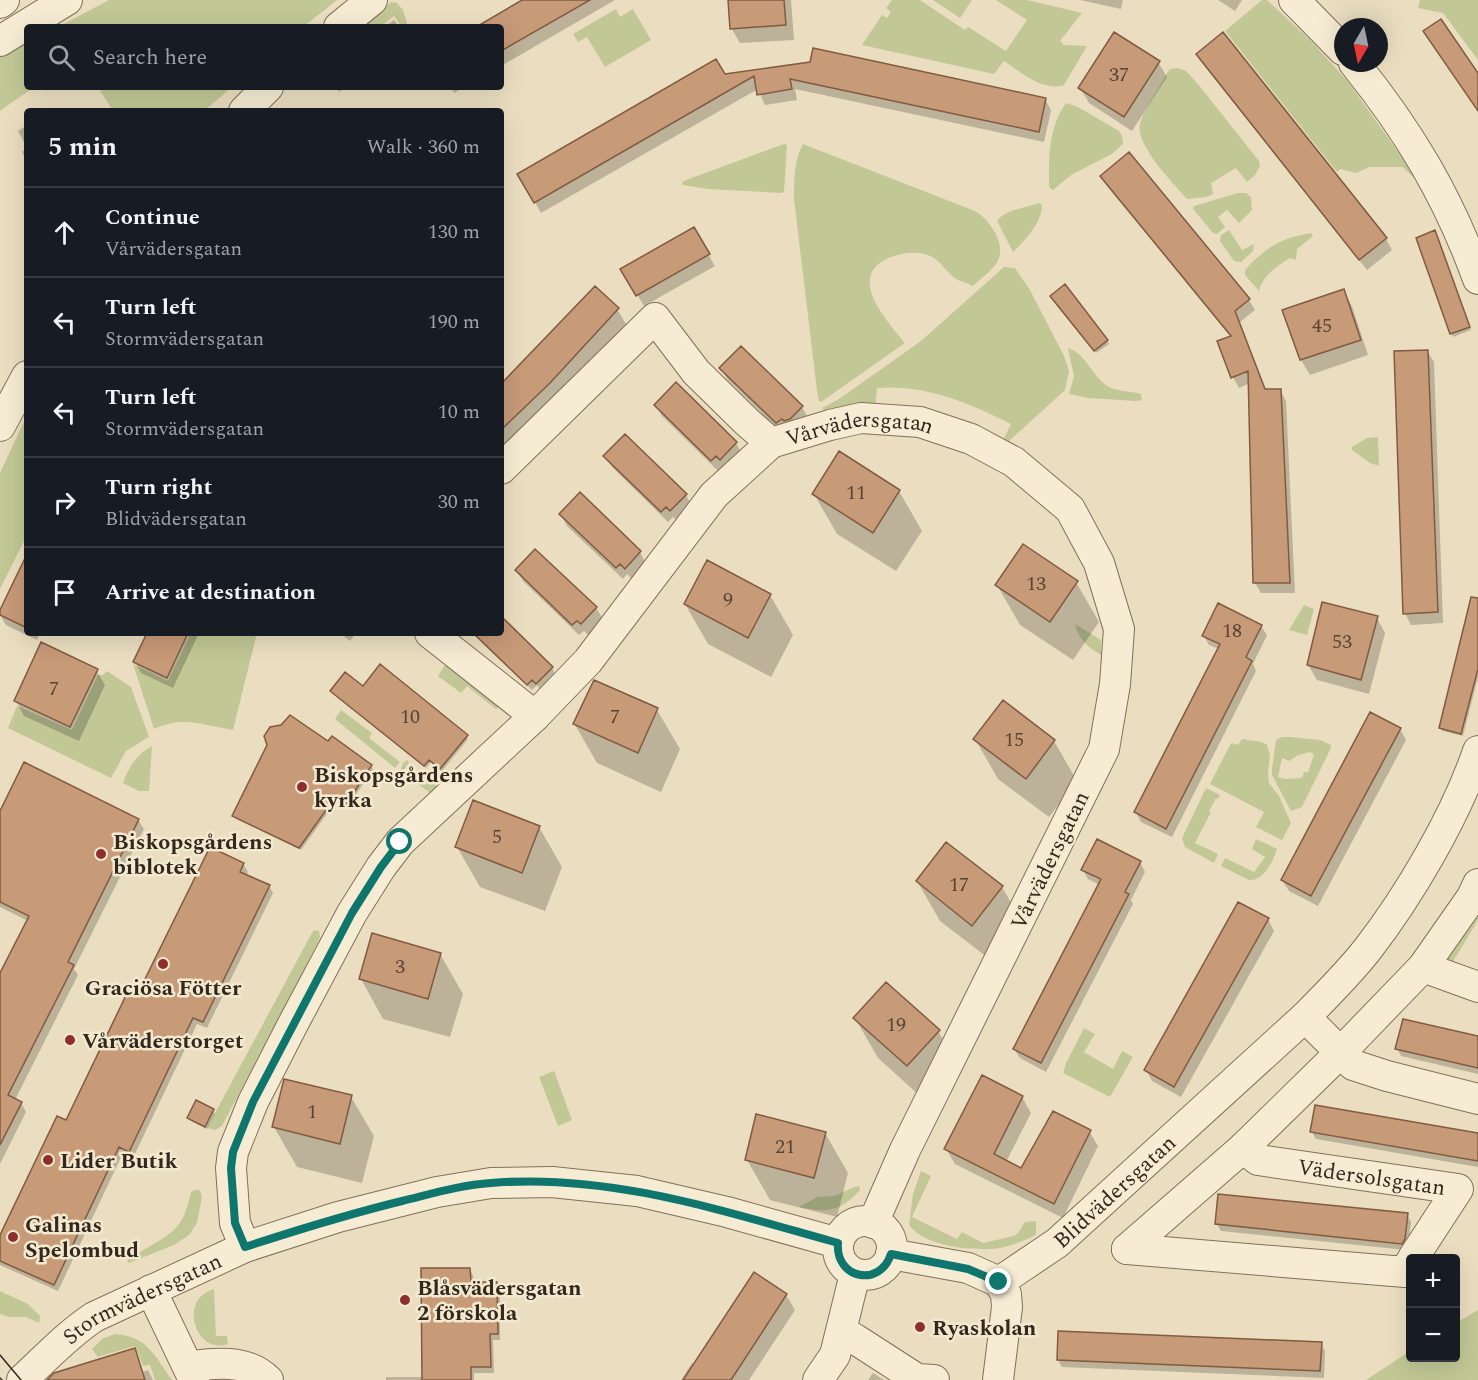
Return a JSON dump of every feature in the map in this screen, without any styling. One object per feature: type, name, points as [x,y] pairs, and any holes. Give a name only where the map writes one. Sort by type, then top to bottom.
[{"type":"street","points":[[0,3],[4,0]]},
{"type":"street","points":[[28,24],[68,0]]},
{"type":"street","points":[[343,24],[372,0]]},
{"type":"street","points":[[1294,0],[1334,41]]},
{"type":"street","points":[[0,41],[24,27]]},
{"type":"street","points":[[1361,72],[1400,123],[1425,163],[1465,243],[1478,279]]},
{"type":"street","points":[[247,108],[265,90]]},
{"type":"street","points":[[504,466],[655,318],[696,372],[771,443]]},
{"type":"street","points":[[0,426],[24,382]]},
{"type":"street","name":"Vårvädersgatan","points":[[245,1247],[235,1223],[231,1168],[233,1152],[253,1102],[352,913],[381,867],[400,842],[535,716],[588,661],[714,495],[771,443],[861,418],[920,422],[971,439],[1014,462],[1070,509],[1099,563],[1119,629],[1115,684],[1104,749],[905,1150],[873,1222]]},
{"type":"street","points":[[434,636],[535,716]]},
{"type":"street","name":"Blidvädersgatan","points":[[999,1282],[1057,1243],[1305,1017],[1367,950],[1409,889],[1448,820],[1478,751]]},
{"type":"street","points":[[1406,1269],[1404,1272],[1395,1272],[1127,1249],[1243,1148],[1340,1053],[1423,967],[1476,893]]},
{"type":"street","points":[[1423,967],[1478,987]]},
{"type":"street","points":[[1305,1017],[1353,1065],[1478,1099]]},
{"type":"street","name":"Vädersolsgatan","points":[[1243,1148],[1258,1160],[1458,1190],[1416,1254]]},
{"type":"street","name":"Stormvädersgatan","points":[[22,1380],[43,1358],[94,1317],[245,1247],[338,1217],[437,1192],[491,1183],[552,1182],[638,1191],[727,1212],[838,1243]]},
{"type":"street","points":[[858,1222],[873,1222],[884,1229],[891,1240],[891,1254],[886,1266],[875,1274],[855,1274],[843,1264],[838,1254],[838,1243],[842,1234],[849,1227],[858,1222]]},
{"type":"street","points":[[891,1254],[968,1269],[999,1282],[1006,1294],[1007,1307],[998,1380]]},
{"type":"street","points":[[818,1380],[835,1356],[855,1274]]},
{"type":"street","points":[[151,1290],[191,1373],[233,1363],[255,1370],[269,1379]]},
{"type":"street","points":[[841,1332],[917,1378],[934,1380]]},
{"type":"green space","points":[[109,0],[337,0],[307,24],[64,24]]},
{"type":"green space","points":[[892,0],[920,0],[965,30],[968,27],[1006,51],[1027,20],[996,0],[1027,0],[1082,13],[1060,41],[1064,45],[1087,46],[1064,85],[1048,86],[1032,80],[1004,61],[994,74],[862,45],[882,15],[887,18],[891,12],[886,8]]},
{"type":"green space","points":[[933,0],[972,0],[960,18]]},
{"type":"green space","points":[[1262,0],[1267,0],[1310,40],[1334,66],[1334,72],[1339,72],[1349,83],[1416,177],[1415,179],[1403,167],[1370,167],[1356,173],[1340,169],[1337,172],[1225,31]]},
{"type":"green space","points":[[1420,0],[1478,0],[1478,60],[1443,13],[1418,8]]},
{"type":"green space","points":[[391,2],[397,3],[403,10],[407,24],[400,24],[394,16],[384,24],[365,24]]},
{"type":"green space","points":[[616,9],[620,17],[633,9],[651,40],[605,67],[587,37],[578,42],[573,34]]},
{"type":"green space","points":[[24,45],[24,90],[30,90],[0,111],[0,57]]},
{"type":"green space","points":[[1178,68],[1186,71],[1198,84],[1259,161],[1260,166],[1255,175],[1247,182],[1236,168],[1211,183],[1213,194],[1187,199],[1149,153],[1140,133],[1141,119],[1167,73],[1170,69]]},
{"type":"green space","points":[[100,90],[228,90],[208,108],[111,108]]},
{"type":"green space","points":[[1066,103],[1078,107],[1119,131],[1123,144],[1112,154],[1071,175],[1053,190],[1049,187],[1051,144],[1056,123]]},
{"type":"green space","points":[[784,144],[787,145],[784,192],[708,189],[683,185],[682,182],[686,180]]},
{"type":"green space","points":[[803,144],[975,211],[986,219],[1000,245],[999,258],[994,266],[973,286],[956,279],[936,259],[923,254],[900,254],[877,265],[871,275],[870,286],[874,299],[880,311],[905,343],[821,402],[817,391],[794,199],[796,164]]},
{"type":"green space","points":[[1238,193],[1246,193],[1251,197],[1252,210],[1239,223],[1227,210],[1218,217],[1225,227],[1217,234],[1213,233],[1193,209],[1194,206]]},
{"type":"green space","points":[[1039,203],[1042,205],[1036,224],[1013,252],[997,221],[1011,211]]},
{"type":"green space","points":[[1229,230],[1242,250],[1254,244],[1253,251],[1241,262],[1234,261],[1220,241],[1221,235]]},
{"type":"green space","points":[[1311,233],[1313,236],[1297,249],[1296,260],[1290,258],[1276,268],[1264,280],[1259,291],[1245,275],[1245,270],[1267,250],[1282,241]]},
{"type":"green space","points":[[1004,267],[1015,268],[1030,290],[1064,356],[1069,371],[1065,390],[1008,442],[1001,444],[1011,424],[963,402],[929,392],[877,388],[875,410],[830,415],[822,408],[839,399],[921,341]]},
{"type":"green space","points":[[1068,348],[1080,355],[1103,383],[1116,390],[1141,394],[1142,400],[1088,398],[1069,394],[1074,376]]},
{"type":"green space","points":[[24,421],[24,541],[0,589],[0,473]]},
{"type":"green space","points":[[1378,437],[1379,466],[1370,463],[1352,450],[1352,447],[1367,438]]},
{"type":"green space","points":[[1304,605],[1314,609],[1307,635],[1289,630]]},
{"type":"green space","points":[[1075,624],[1101,640],[1101,655],[1084,642]]},
{"type":"green space","points":[[190,636],[256,636],[233,730],[185,722],[154,729],[133,664],[168,681]]},
{"type":"green space","points":[[447,662],[502,705],[496,709],[467,686],[461,693],[438,676]]},
{"type":"green space","points":[[107,671],[131,687],[149,737],[126,751],[111,778],[8,728],[17,706],[72,730],[98,675],[103,675]]},
{"type":"green space","points":[[341,710],[372,733],[369,738],[400,762],[395,768],[335,719]]},
{"type":"green space","points":[[1282,737],[1320,740],[1331,745],[1302,807],[1291,811],[1272,775],[1276,740]],"holes":[[[1310,752],[1314,755],[1308,772],[1304,772],[1302,778],[1278,777],[1282,758],[1289,761],[1298,755]]]},
{"type":"green space","points":[[1242,739],[1267,745],[1270,756],[1269,783],[1279,796],[1291,823],[1282,840],[1256,827],[1264,812],[1210,784],[1231,743],[1238,745]]},
{"type":"green space","points":[[152,746],[149,791],[139,791],[123,783],[134,762]]},
{"type":"green space","points":[[407,760],[409,762],[404,770],[414,779],[420,772],[437,786],[430,793],[400,771]]},
{"type":"green space","points":[[1206,788],[1220,795],[1209,811],[1211,812],[1195,843],[1218,854],[1214,863],[1185,847],[1182,838]]},
{"type":"green space","points":[[1256,839],[1277,849],[1263,874],[1249,880],[1221,866],[1225,858],[1254,872],[1265,857],[1252,849]]},
{"type":"green space","points":[[1478,913],[1478,920],[1454,960],[1450,973],[1445,955]]},
{"type":"green space","points":[[313,931],[319,931],[320,937],[316,946],[222,1126],[215,1130],[207,1128]]},
{"type":"green space","points":[[1084,1028],[1095,1034],[1084,1052],[1113,1069],[1122,1051],[1133,1057],[1110,1097],[1063,1073]]},
{"type":"green space","points":[[554,1071],[572,1120],[558,1126],[539,1077]]},
{"type":"green space","points":[[921,1171],[931,1176],[912,1217],[957,1239],[962,1232],[983,1243],[1014,1236],[1025,1222],[1036,1221],[1036,1235],[1009,1246],[992,1249],[970,1249],[925,1238],[909,1225],[913,1194]]},
{"type":"green space","points":[[857,1186],[860,1190],[839,1207],[818,1210],[799,1207],[817,1197],[834,1196]]},
{"type":"green space","points":[[200,1190],[202,1197],[197,1223],[189,1235],[174,1245],[129,1263],[127,1260],[162,1239],[179,1224],[191,1192]]},
{"type":"green space","points":[[214,1289],[216,1336],[227,1336],[228,1344],[217,1345],[207,1342],[195,1325],[196,1304],[203,1295]]},
{"type":"green space","points":[[0,1291],[28,1304],[40,1316],[39,1323],[26,1317],[9,1317],[0,1314]]},
{"type":"green space","points":[[1478,1310],[1478,1380],[1366,1380],[1406,1354],[1406,1362],[1460,1362],[1460,1321]]},
{"type":"green space","points":[[115,1334],[143,1343],[155,1355],[172,1380],[155,1380],[150,1365],[143,1366],[135,1346],[98,1357],[92,1349],[102,1339]]},
{"type":"building","points":[[522,0],[590,0],[504,49],[504,24],[481,24]]},
{"type":"building","points":[[728,0],[784,0],[786,25],[730,29]]},
{"type":"building","points":[[1441,19],[1478,73],[1478,111],[1423,31]]},
{"type":"building","points":[[1114,32],[1160,61],[1124,117],[1078,88]]},
{"type":"building","points":[[1223,32],[1387,238],[1359,260],[1196,54]]},
{"type":"building","points":[[813,48],[1046,98],[1039,132],[790,79],[792,89],[757,95],[754,76],[534,203],[517,174],[716,59],[725,74],[810,62]]},
{"type":"building","points":[[1129,152],[1250,299],[1235,311],[1265,389],[1281,389],[1290,583],[1253,583],[1248,371],[1231,378],[1217,341],[1231,336],[1100,176]]},
{"type":"building","points":[[694,227],[710,254],[636,296],[620,269]]},
{"type":"building","points":[[1435,230],[1470,327],[1450,334],[1416,238]]},
{"type":"building","points":[[1065,284],[1108,340],[1094,351],[1050,296]]},
{"type":"building","points":[[595,286],[619,308],[550,383],[504,427],[504,381]]},
{"type":"building","points":[[1344,289],[1361,340],[1300,360],[1282,310]]},
{"type":"building","points":[[741,346],[803,406],[790,419],[784,421],[782,419],[776,423],[719,368]]},
{"type":"building","points":[[1428,350],[1438,612],[1403,614],[1394,351]]},
{"type":"building","points":[[676,382],[737,442],[720,460],[716,456],[711,461],[654,405]]},
{"type":"building","points":[[625,434],[687,494],[670,511],[666,507],[661,512],[603,456]]},
{"type":"building","points":[[839,451],[900,490],[873,533],[812,494]]},
{"type":"building","points":[[580,492],[641,551],[625,569],[620,564],[616,568],[559,514]]},
{"type":"building","points":[[1023,544],[1078,581],[1050,622],[995,585]]},
{"type":"building","points":[[535,549],[597,607],[581,624],[577,621],[572,625],[515,570]]},
{"type":"building","points":[[24,560],[24,627],[0,615],[0,610]]},
{"type":"building","points":[[707,560],[771,594],[748,638],[684,604]]},
{"type":"building","points":[[1471,597],[1478,598],[1478,669],[1461,734],[1439,728]]},
{"type":"building","points":[[1322,602],[1378,616],[1361,680],[1307,665]]},
{"type":"building","points":[[1218,603],[1262,625],[1246,657],[1252,661],[1166,829],[1134,812],[1220,644],[1202,636]]},
{"type":"building","points":[[504,619],[553,667],[536,684],[532,680],[527,685],[476,636],[504,636]]},
{"type":"building","points":[[146,636],[187,636],[167,678],[133,662]]},
{"type":"building","points":[[41,642],[98,669],[70,727],[14,701]]},
{"type":"building","points":[[380,664],[468,735],[440,769],[429,760],[424,766],[330,691],[345,672],[363,686]]},
{"type":"building","points":[[594,680],[658,708],[638,753],[573,724]]},
{"type":"building","points":[[1003,700],[1055,740],[1026,779],[973,739]]},
{"type":"building","points":[[1370,712],[1401,728],[1311,896],[1281,880]]},
{"type":"building","name":"Biskopsgårdens kyrka","points":[[290,715],[328,741],[332,736],[372,765],[345,806],[334,799],[299,848],[232,816],[267,745],[264,736],[270,727],[281,725]]},
{"type":"building","points":[[24,762],[139,819],[68,962],[74,965],[8,1095],[22,1102],[0,1145],[0,973],[29,916],[0,902],[0,811]]},
{"type":"building","points":[[473,800],[540,826],[522,873],[455,847]]},
{"type":"building","points":[[1097,839],[1141,861],[1125,892],[1129,894],[1041,1063],[1013,1049],[1101,879],[1081,870]]},
{"type":"building","points":[[946,842],[1003,886],[972,926],[916,881]]},
{"type":"building","points":[[210,847],[244,863],[240,872],[270,885],[203,1022],[193,1018],[129,1152],[119,1147],[54,1285],[0,1261],[0,1235],[57,1116],[66,1120],[131,985],[140,989]]},
{"type":"building","points":[[1238,902],[1269,918],[1174,1087],[1144,1070]]},
{"type":"building","points":[[372,933],[441,953],[428,999],[359,979]]},
{"type":"building","points":[[886,982],[940,1030],[907,1066],[853,1018]]},
{"type":"building","points":[[1403,1019],[1478,1036],[1478,1068],[1395,1049]]},
{"type":"building","points":[[982,1075],[1023,1096],[994,1154],[1021,1168],[1053,1111],[1091,1130],[1054,1204],[944,1149]]},
{"type":"building","points":[[284,1079],[352,1095],[340,1144],[272,1127]]},
{"type":"building","points":[[196,1100],[214,1109],[205,1127],[187,1118]]},
{"type":"building","points":[[1315,1105],[1478,1133],[1478,1161],[1310,1132]]},
{"type":"building","points":[[756,1114],[826,1132],[814,1178],[745,1160]]},
{"type":"building","points":[[1218,1194],[1408,1213],[1405,1239],[1402,1244],[1215,1224]]},
{"type":"building","points":[[421,1268],[470,1268],[471,1282],[497,1282],[498,1334],[490,1334],[491,1367],[471,1367],[471,1380],[422,1380]]},
{"type":"building","points":[[754,1272],[787,1294],[731,1380],[683,1380]]},
{"type":"building","points":[[1058,1331],[1322,1342],[1320,1371],[1057,1360]]},
{"type":"building","points":[[135,1348],[145,1380],[47,1380],[54,1373]]},
{"type":"tram line","points":[[0,1355],[21,1380]]},
{"type":"place","name":"Biskopsgårdens kyrka","points":[[302,787]]},
{"type":"place","name":"Biskopsgårdens biblotek","points":[[101,854]]},
{"type":"place","name":"Graciösa Fötter","points":[[163,964]]},
{"type":"place","name":"Vårväderstorget","points":[[70,1040]]},
{"type":"place","name":"Lider Butik","points":[[48,1160]]},
{"type":"place","name":"Galinas Spelombud","points":[[13,1237]]},
{"type":"place","name":"Blåsvädersgatan 2 förskola","points":[[405,1300]]},
{"type":"place","name":"Ryaskolan","points":[[920,1327]]},
{"type":"route","points":[[400,842],[352,913],[253,1102],[233,1152],[231,1168],[235,1223],[245,1247],[338,1217],[437,1192],[491,1183],[552,1182],[638,1191],[727,1212],[838,1243],[840,1259],[846,1268],[855,1274],[875,1274],[886,1266],[891,1254],[968,1269],[999,1282]]}]
